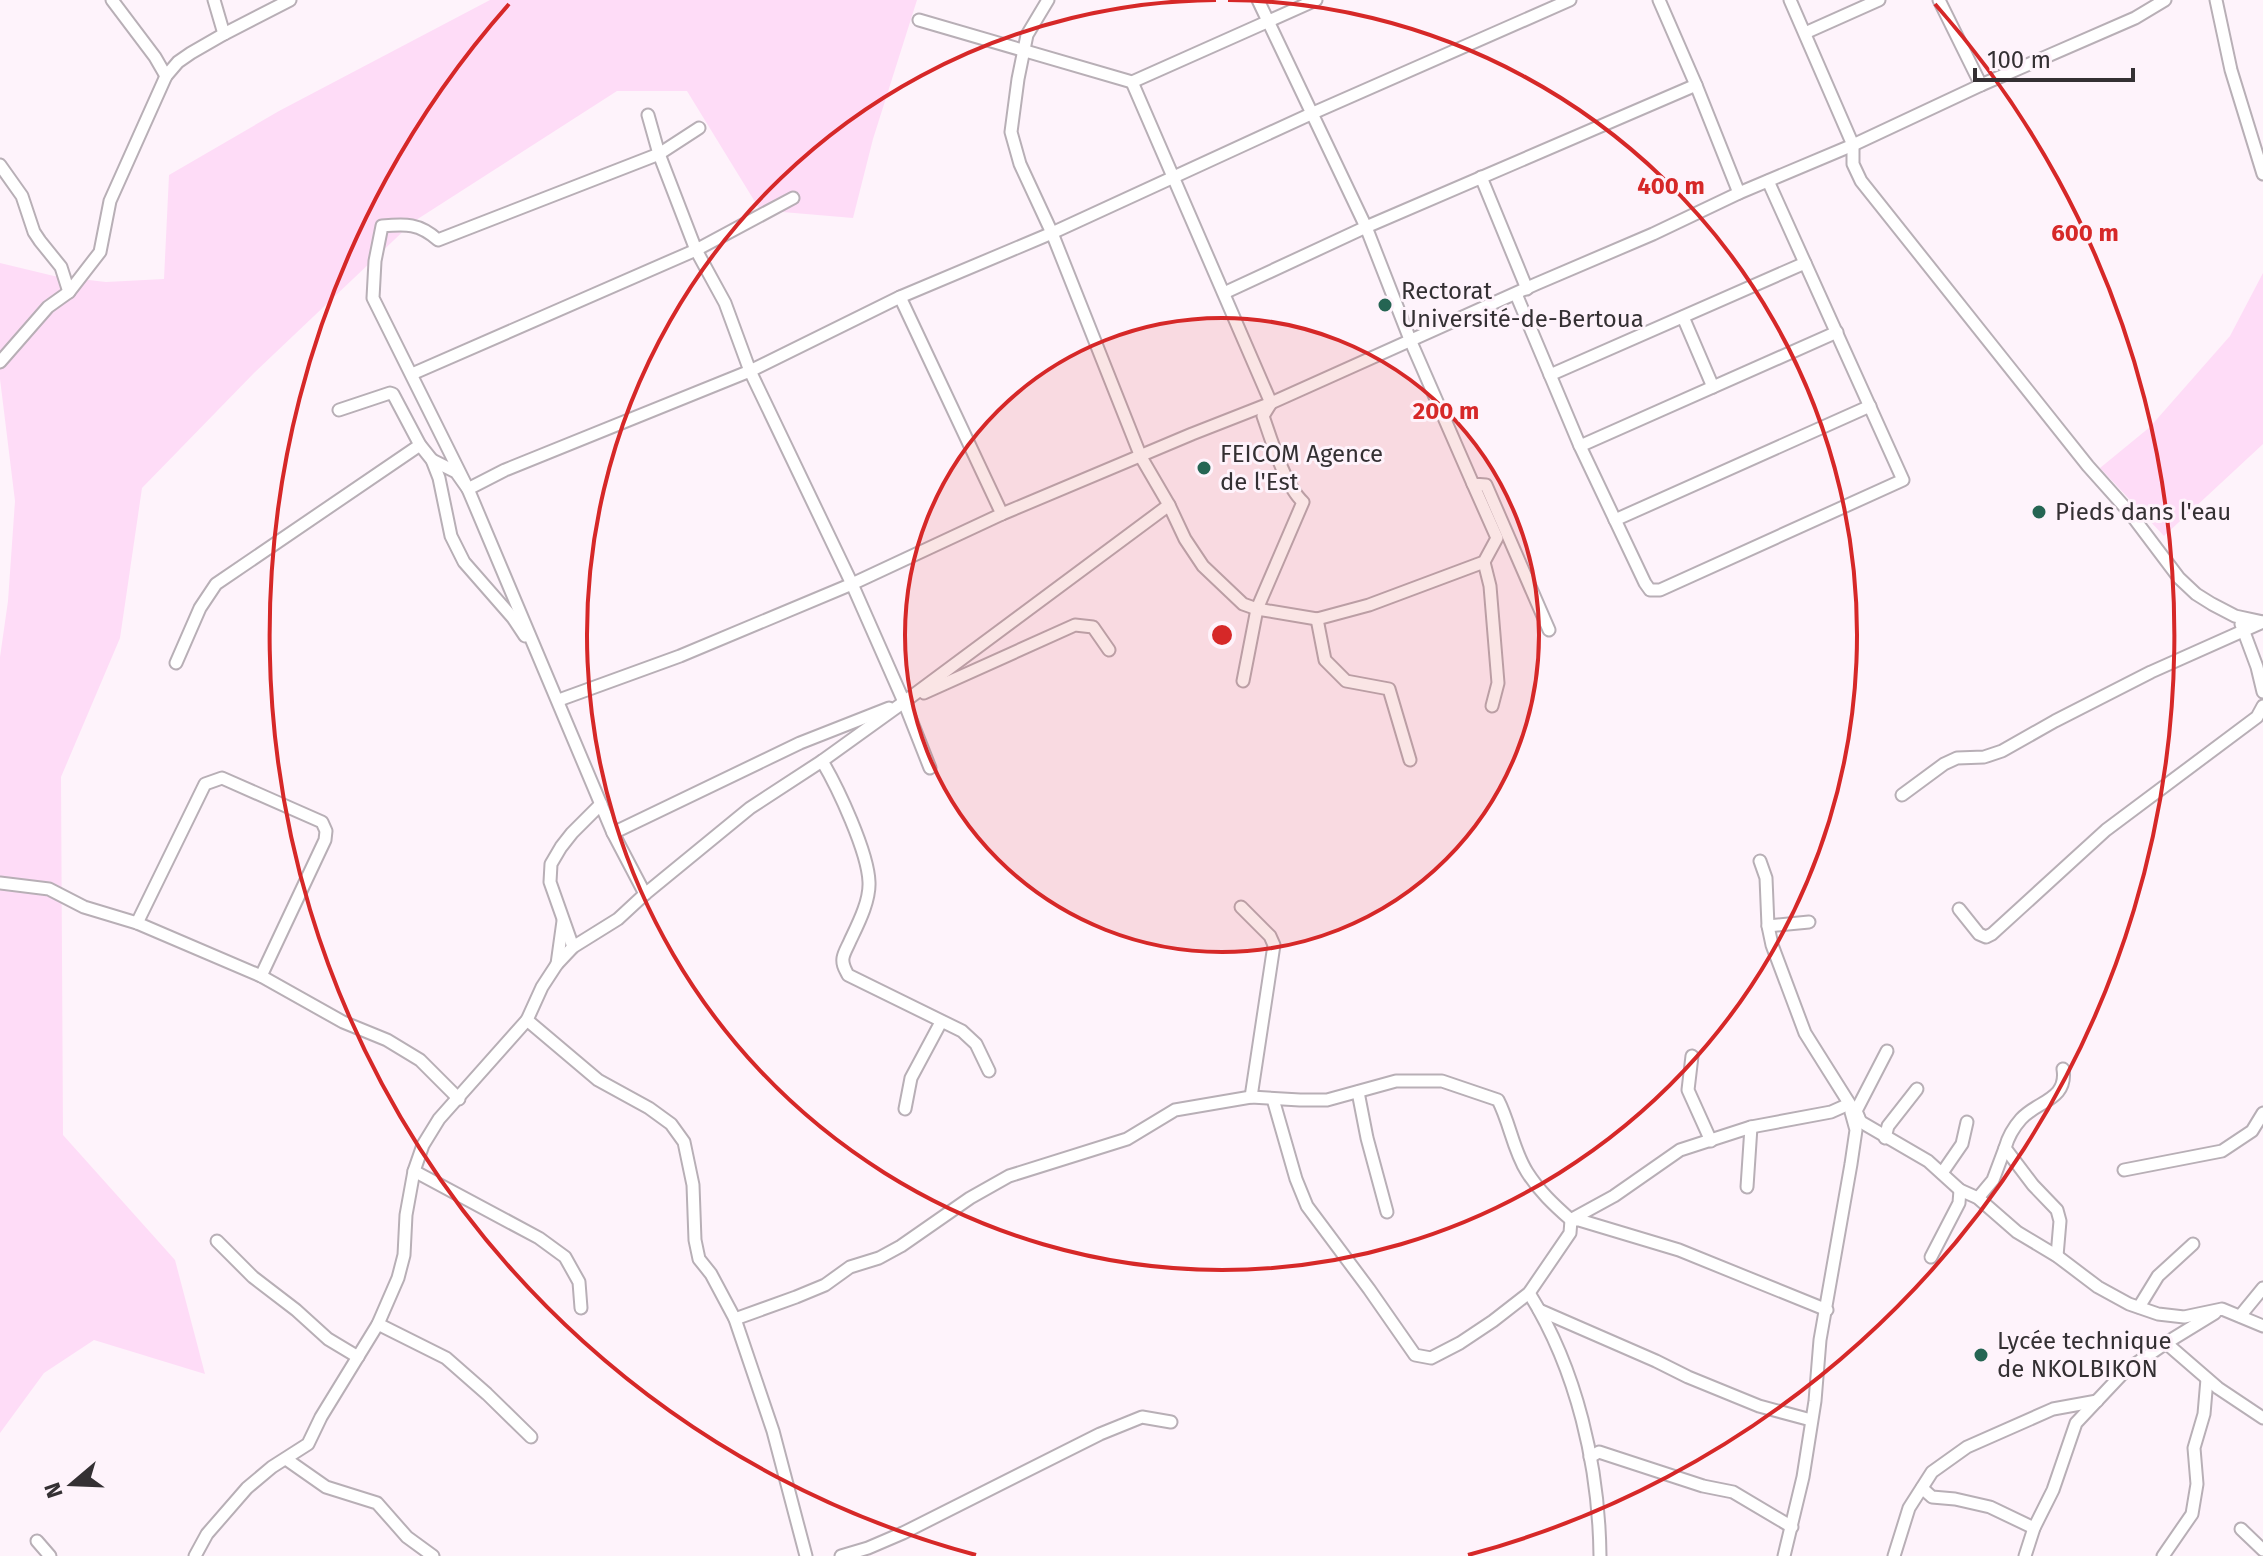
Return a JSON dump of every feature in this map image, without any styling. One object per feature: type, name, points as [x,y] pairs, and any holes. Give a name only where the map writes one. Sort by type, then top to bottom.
[{"type":"street","points":[[112,0],[166,76]]},
{"type":"street","points":[[214,0],[224,34]]},
{"type":"street","points":[[0,362],[48,307],[69,292],[100,252],[110,201],[166,76],[178,62],[290,0]]},
{"type":"street","points":[[1048,0],[1027,35],[1011,132],[1020,164],[1052,233],[1141,457],[1203,566],[1243,604],[1317,619],[1369,605],[1484,562],[1497,538],[1411,342],[1366,227],[1258,0]]},
{"type":"street","points":[[919,20],[1132,82],[1316,0]]},
{"type":"street","points":[[468,489],[505,470],[750,371],[900,297],[1052,233],[1570,0]]},
{"type":"street","points":[[1659,0],[1739,193]]},
{"type":"street","points":[[1790,0],[1853,145],[1853,164],[1861,181],[2179,578],[2196,594],[2235,616],[2263,622]]},
{"type":"street","points":[[1805,33],[1879,0]]},
{"type":"street","points":[[1939,0],[1981,85]]},
{"type":"street","points":[[2216,0],[2231,70],[2263,174]]},
{"type":"street","points":[[559,700],[680,656],[852,584],[1002,514],[1411,342],[2135,18],[2160,2]]},
{"type":"street","points":[[1132,82],[1271,403]]},
{"type":"street","points":[[1224,293],[1366,227],[1696,85]]},
{"type":"street","points":[[648,115],[659,154],[696,250],[725,303],[750,371],[852,584],[930,768]]},
{"type":"street","points":[[645,894],[613,833],[468,489],[373,298],[375,261],[382,226],[402,224],[425,228],[438,240],[659,154],[699,128]]},
{"type":"street","points":[[0,165],[22,196],[34,232],[61,267],[69,292]]},
{"type":"street","points":[[1481,177],[1550,375],[1580,446],[1650,590],[1660,590],[1903,480],[1768,181]]},
{"type":"street","points":[[412,374],[696,250],[793,198]]},
{"type":"street","points":[[1550,375],[1805,263]]},
{"type":"street","points":[[900,297],[1002,514]]},
{"type":"street","points":[[1683,317],[1713,387]]},
{"type":"street","points":[[1580,446],[1837,332]]},
{"type":"street","points":[[339,410],[393,394],[420,445],[432,460],[439,478],[451,536],[464,562],[525,635],[559,700]]},
{"type":"street","points":[[1243,681],[1257,609],[1303,502],[1276,454],[1263,416],[1271,403]]},
{"type":"street","points":[[1615,520],[1870,406]]},
{"type":"street","points":[[176,663],[200,608],[216,584],[420,445]]},
{"type":"street","points":[[432,460],[456,472],[468,489]]},
{"type":"street","points":[[1473,484],[1486,485],[1549,630]]},
{"type":"street","points":[[195,1556],[207,1534],[247,1488],[265,1472],[308,1444],[378,1324],[398,1278],[404,1255],[406,1215],[414,1171],[423,1145],[439,1119],[527,1020],[557,964],[573,947],[618,919],[750,808],[904,702],[1169,505]]},
{"type":"street","points":[[1484,562],[1490,586],[1498,683],[1492,706]]},
{"type":"street","points":[[2235,616],[2244,630],[2263,692]]},
{"type":"street","points":[[1317,619],[1325,660],[1346,681],[1389,689],[1410,760]]},
{"type":"street","points":[[1902,795],[1944,764],[1957,758],[1984,757],[2002,751],[2151,672],[2263,622]]},
{"type":"street","points":[[613,833],[800,743],[904,702],[1075,625],[1093,627],[1109,650]]},
{"type":"street","points":[[1959,909],[1979,934],[1986,937],[1992,934],[2106,830],[2257,717],[2263,706]]},
{"type":"street","points":[[822,761],[853,827],[870,886],[843,955],[843,966],[848,975],[962,1031],[979,1050],[989,1071]]},
{"type":"street","points":[[137,923],[205,784],[222,778],[251,790],[322,822],[326,831],[325,840],[261,976]]},
{"type":"street","points":[[573,947],[550,882],[551,864],[572,833],[601,804]]},
{"type":"street","points":[[1760,861],[1766,878],[1772,945],[1805,1033],[1861,1122],[1928,1161],[1960,1190],[1978,1198],[2017,1232],[2057,1256],[2098,1287],[2129,1304],[2158,1314],[2184,1317],[2222,1309],[2263,1326]]},
{"type":"street","points":[[0,883],[49,889],[84,907],[137,923],[261,976],[420,1060],[459,1099]]},
{"type":"street","points":[[1241,907],[1270,936],[1274,945],[1251,1097]]},
{"type":"street","points":[[557,964],[563,920]]},
{"type":"street","points":[[1768,926],[1809,922]]},
{"type":"street","points":[[527,1020],[598,1080],[671,1124],[684,1142],[693,1185],[695,1240],[699,1259],[711,1274],[735,1319],[773,1431],[806,1556]]},
{"type":"street","points":[[905,1109],[911,1078],[941,1022]]},
{"type":"street","points":[[1861,1122],[1856,1111],[1887,1051]]},
{"type":"street","points":[[1692,1056],[1688,1090],[1711,1141]]},
{"type":"street","points":[[1978,1198],[1993,1180],[2008,1137],[2022,1118],[2060,1091],[2065,1080],[2063,1069]]},
{"type":"street","points":[[735,1319],[825,1285],[850,1267],[879,1258],[1009,1176],[1127,1139],[1175,1110],[1251,1097],[1327,1100],[1396,1081],[1442,1081],[1498,1100],[1525,1171],[1545,1197],[1571,1220],[1679,1250],[1827,1310]]},
{"type":"street","points":[[1885,1138],[1888,1126],[1917,1089]]},
{"type":"street","points":[[1358,1092],[1387,1212]]},
{"type":"street","points":[[1273,1099],[1307,1206],[1415,1355],[1431,1358],[1460,1343],[1529,1293],[1570,1233],[1571,1220]]},
{"type":"street","points":[[1571,1220],[1614,1196],[1680,1150],[1751,1127],[1831,1112],[1849,1104]]},
{"type":"street","points":[[1784,1556],[1803,1477],[1815,1401],[1820,1340],[1856,1130],[1849,1104]]},
{"type":"street","points":[[2124,1170],[2222,1151],[2252,1131],[2263,1113]]},
{"type":"street","points":[[1942,1173],[1962,1144],[1967,1122]]},
{"type":"street","points":[[1747,1187],[1751,1127]]},
{"type":"street","points":[[2005,1148],[2057,1210],[2060,1221],[2057,1256]]},
{"type":"street","points":[[414,1171],[539,1238],[565,1257],[579,1282],[581,1308]]},
{"type":"street","points":[[1931,1257],[1959,1203],[1960,1190]]},
{"type":"street","points":[[217,1241],[253,1277],[328,1339],[358,1357]]},
{"type":"street","points":[[2139,1307],[2158,1276],[2193,1244]]},
{"type":"street","points":[[2240,1316],[2263,1288]]},
{"type":"street","points":[[1529,1293],[1559,1351],[1587,1437],[1600,1521],[1600,1556]]},
{"type":"street","points":[[2025,1556],[2034,1528],[2053,1490],[2076,1423],[2125,1371],[2222,1309]]},
{"type":"street","points":[[1539,1310],[1759,1406],[1811,1420]]},
{"type":"street","points":[[378,1324],[446,1358],[531,1437]]},
{"type":"street","points":[[2166,1343],[2207,1379],[2263,1418]]},
{"type":"street","points":[[2163,1556],[2192,1514],[2197,1484],[2194,1448],[2204,1414],[2207,1379]]},
{"type":"street","points":[[1892,1555],[1909,1508],[1932,1472],[1967,1447],[2053,1409],[2098,1401]]},
{"type":"street","points":[[841,1556],[903,1533],[1100,1434],[1142,1417],[1171,1422]]},
{"type":"street","points":[[1590,1457],[1599,1452],[1703,1486],[1733,1492],[1792,1527]]},
{"type":"street","points":[[286,1459],[326,1487],[377,1503],[407,1537],[433,1556]]},
{"type":"street","points":[[1922,1488],[1932,1497],[1990,1507],[2034,1528]]},
{"type":"street","points":[[2241,1529],[2263,1550]]},
{"type":"street","points":[[37,1541],[50,1556]]},
{"type":"shaded area","points":[[490,0],[917,0],[873,139],[853,218],[760,210],[687,91],[617,91],[413,222],[254,373],[142,488],[120,638],[61,777],[63,1135],[175,1260],[205,1374],[94,1340],[44,1373],[0,1433],[0,657],[8,601],[15,501],[0,379],[0,263],[54,276],[106,282],[164,279],[169,175],[279,111]]},
{"type":"shaded area","points":[[2263,273],[2263,444],[2164,536],[2100,468],[2150,427],[2230,336]]},
{"type":"place","name":"Rectorat Université-de-Bertoua","points":[[1385,305]]},
{"type":"place","name":"FEICOM Agence de l'Est","points":[[1204,468]]},
{"type":"place","name":"Pieds dans l'eau","points":[[2039,512]]},
{"type":"place","name":"Lycée technique de NKOLBIKON","points":[[1981,1355]]}]
